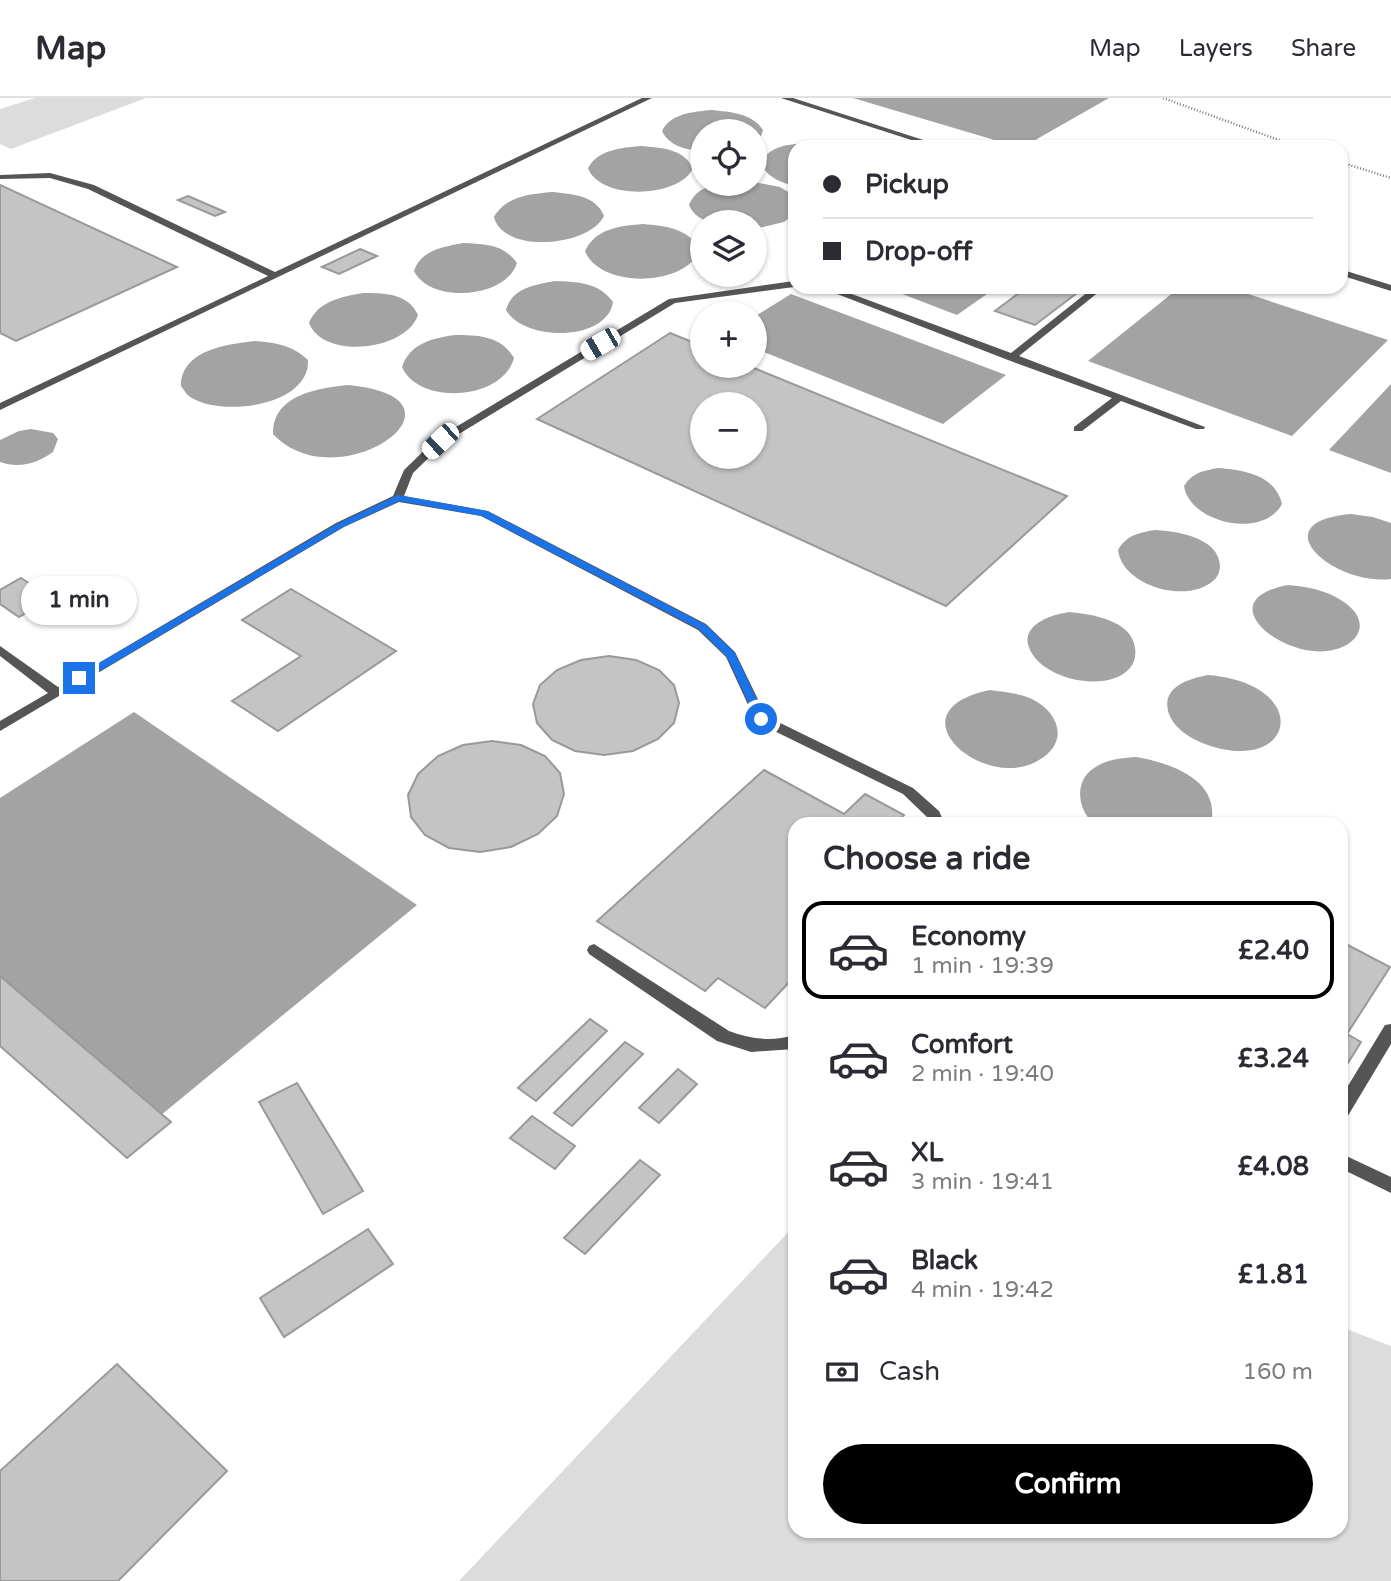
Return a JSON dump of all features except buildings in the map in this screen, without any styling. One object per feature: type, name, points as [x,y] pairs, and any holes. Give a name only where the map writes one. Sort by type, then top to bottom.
[{"type":"lane","points":[[0,407],[648,98]]},
{"type":"lane","points":[[785,98],[919,140]]},
{"type":"lane","points":[[0,177],[50,175],[91,187],[274,275]]},
{"type":"lane","points":[[1348,275],[1391,288]]},
{"type":"lane","points":[[398,498],[408,472],[440,441],[672,302],[788,285]]},
{"type":"lane","points":[[842,294],[1200,427]]},
{"type":"lane","points":[[1011,358],[1091,294]]},
{"type":"lane","points":[[1078,429],[1118,398]]},
{"type":"lane","points":[[0,727],[340,526],[398,498],[484,513],[702,627],[731,655],[761,719],[908,791],[935,817]]},
{"type":"lane","points":[[0,650],[56,692]]},
{"type":"lane","points":[[594,950],[723,1036],[751,1046],[788,1044]]},
{"type":"lane","points":[[1348,1101],[1391,1030]]},
{"type":"lane","points":[[1348,1164],[1391,1185]]},
{"type":"path","points":[[1163,98],[1279,140]]},
{"type":"path","points":[[1348,165],[1391,178]]},
{"type":"shaded area","points":[[35,98],[146,98],[11,149],[0,144],[0,109]]},
{"type":"shaded area","points":[[853,98],[1109,98],[1035,140],[994,140]]},
{"type":"shaded area","points":[[711,110],[740,114],[751,119],[690,119],[690,150],[669,140],[662,131],[671,120],[690,113]]},
{"type":"shaded area","points":[[788,145],[788,184],[775,179],[767,172],[767,154]]},
{"type":"shaded area","points":[[641,146],[677,153],[689,161],[690,172],[673,185],[657,190],[640,192],[608,186],[595,179],[588,168],[604,153]]},
{"type":"shaded area","points":[[767,184],[788,192],[788,219],[767,226],[767,210],[692,210],[689,205],[695,196],[767,196]]},
{"type":"shaded area","points":[[552,192],[589,200],[604,216],[582,234],[547,242],[513,237],[501,229],[494,217],[512,200]]},
{"type":"shaded area","points":[[643,224],[668,227],[683,233],[690,237],[690,263],[678,271],[661,277],[642,279],[607,272],[594,263],[585,251],[595,237],[617,227]]},
{"type":"shaded area","points":[[463,243],[500,249],[517,263],[510,275],[499,284],[467,293],[435,289],[423,282],[414,271],[427,254]]},
{"type":"shaded area","points":[[555,281],[587,284],[601,290],[613,302],[607,315],[596,325],[581,331],[564,333],[529,328],[506,310],[519,292]]},
{"type":"shaded area","points":[[363,293],[402,298],[418,315],[410,327],[398,337],[382,343],[346,346],[317,335],[309,323],[318,310],[339,298]]},
{"type":"shaded area","points":[[791,294],[1006,375],[943,424],[767,353],[767,309]]},
{"type":"shaded area","points":[[902,294],[987,294],[957,315]]},
{"type":"shaded area","points":[[1171,294],[1248,294],[1388,340],[1292,436],[1088,361]]},
{"type":"shaded area","points":[[455,335],[481,336],[503,345],[514,358],[507,372],[494,383],[478,390],[460,393],[425,388],[411,380],[402,367],[411,352],[423,343]]},
{"type":"shaded area","points":[[256,341],[284,346],[308,360],[305,376],[295,388],[262,403],[223,407],[192,398],[181,386],[183,374],[197,357],[220,347]]},
{"type":"shaded area","points":[[1391,384],[1391,473],[1329,450]]},
{"type":"shaded area","points":[[349,385],[388,394],[404,408],[402,425],[386,441],[361,453],[331,457],[300,452],[273,434],[280,410],[288,402],[324,388]]},
{"type":"shaded area","points":[[31,429],[53,433],[58,439],[53,452],[28,464],[0,462],[0,440],[19,431]]},
{"type":"shaded area","points":[[1218,468],[1238,470],[1266,480],[1273,486],[1282,504],[1273,515],[1260,521],[1245,524],[1213,518],[1199,510],[1189,499],[1184,486],[1198,473]]},
{"type":"shaded area","points":[[1351,514],[1391,523],[1391,579],[1369,579],[1348,573],[1329,564],[1315,552],[1308,540],[1310,529],[1324,519]]},
{"type":"shaded area","points":[[1155,530],[1185,534],[1205,542],[1218,556],[1220,566],[1215,579],[1203,587],[1189,591],[1173,591],[1143,582],[1131,573],[1122,563],[1118,550],[1125,541],[1134,536]]},
{"type":"shaded area","points":[[1288,585],[1317,590],[1344,602],[1353,610],[1360,626],[1353,640],[1338,649],[1309,651],[1273,637],[1260,626],[1253,614],[1254,602],[1265,592]]},
{"type":"shaded area","points":[[1069,612],[1109,620],[1127,631],[1135,651],[1130,668],[1109,680],[1082,681],[1056,673],[1036,659],[1030,649],[1029,632],[1041,621]]},
{"type":"shaded area","points":[[1208,675],[1242,682],[1265,694],[1278,709],[1280,725],[1274,739],[1258,748],[1235,751],[1205,744],[1179,728],[1169,714],[1168,697],[1184,682]]},
{"type":"shaded area","points":[[990,690],[1027,697],[1049,712],[1057,728],[1057,737],[1048,753],[1039,760],[1017,768],[994,766],[973,758],[956,746],[946,730],[947,715],[961,700]]},
{"type":"shaded area","points":[[134,712],[417,905],[155,1120],[0,988],[0,798]]},
{"type":"shaded area","points":[[1136,757],[1150,760],[1190,776],[1201,785],[1208,796],[1211,817],[1087,817],[1080,795],[1083,780],[1094,768],[1120,759]]},
{"type":"shaded area","points":[[788,1232],[788,1538],[1348,1538],[1348,1330],[1391,1346],[1391,1581],[459,1581]]},
{"type":"route","points":[[79,678],[340,526],[398,498],[484,513],[702,627],[731,655],[761,719]]}]
